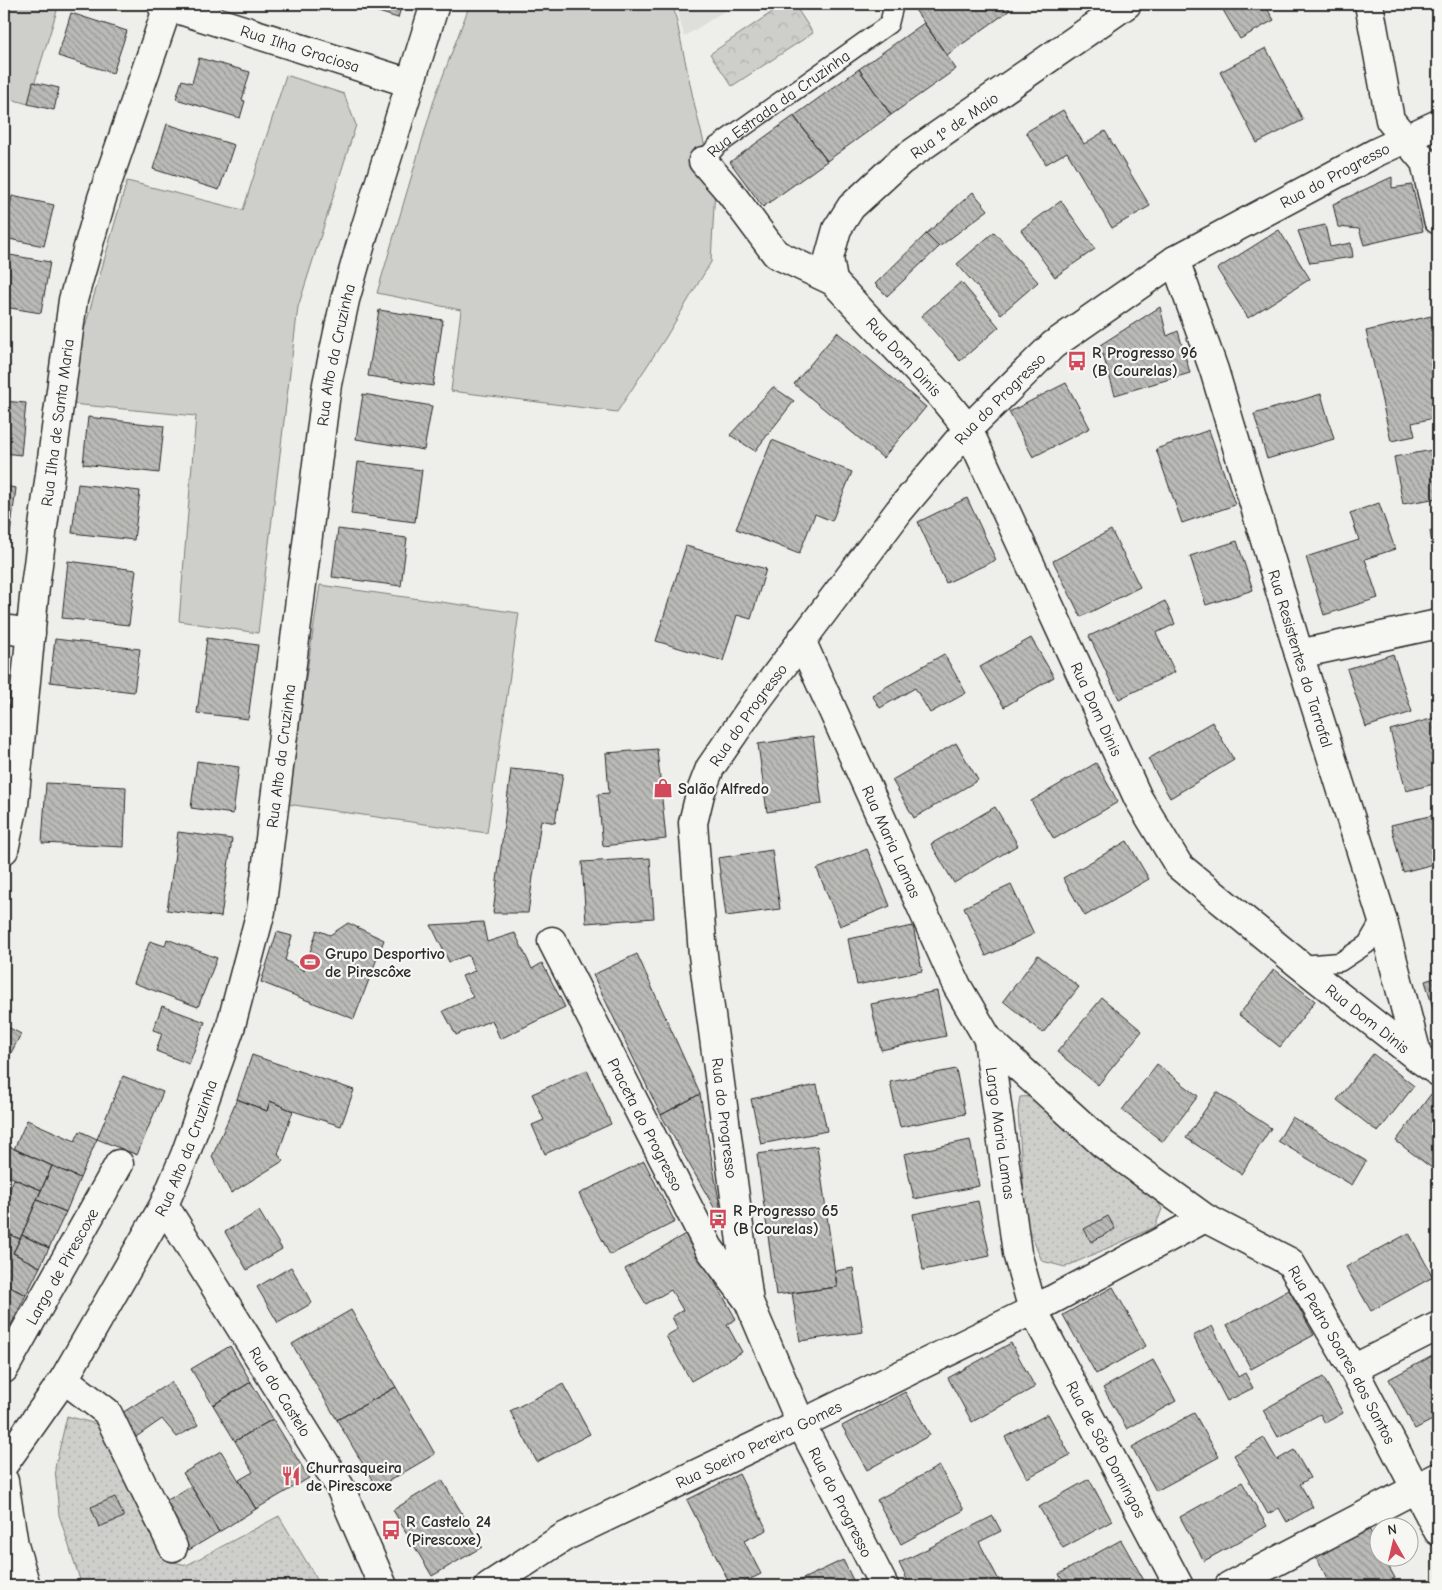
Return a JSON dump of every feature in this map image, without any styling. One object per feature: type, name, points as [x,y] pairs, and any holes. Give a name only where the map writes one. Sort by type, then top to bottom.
[{"type":"street","name":"Rua Alto da Cruzinha","points":[[4,1464],[64,1379],[164,1205],[185,1155],[230,1029],[261,911],[327,384],[345,300],[366,226],[435,4]]},
{"type":"street","name":"Rua 1º de Maio","points":[[833,281],[830,258],[837,229],[850,207],[901,161],[1127,4]]},
{"type":"street","points":[[1369,4],[1390,120],[1425,162],[1438,220]]},
{"type":"street","name":"Rua Ilha Graciosa","points":[[165,5],[410,84]]},
{"type":"street","name":"Rua Ilha de Santa Maria","points":[[4,850],[14,805],[35,586],[73,300],[102,198],[165,5]]},
{"type":"street","name":"Rua do Progresso","points":[[884,1586],[801,1424],[749,1302],[703,955],[694,823],[700,794],[710,768],[752,707],[899,511],[968,429],[1053,345],[1175,260],[1405,138],[1438,124]]},
{"type":"street","name":"Rua Estrada da Cruzinha","points":[[703,161],[729,191],[776,254],[833,281]]},
{"type":"street","name":"Rua Resistentes do Tarrafal","points":[[1175,260],[1216,379],[1299,654],[1428,1065]]},
{"type":"street","name":"Rua Dom Dinis","points":[[833,281],[942,397],[968,429],[1138,798],[1179,866],[1300,965],[1428,1065]]},
{"type":"street","points":[[1299,654],[1438,624]]},
{"type":"street","points":[[4,629],[31,633]]},
{"type":"street","name":"Rua Maria Lamas","points":[[801,640],[957,986],[988,1039]]},
{"type":"street","name":"Praceta do Progresso","points":[[552,941],[709,1248],[749,1302]]},
{"type":"street","name":"Largo Maria Lamas","points":[[988,1039],[1103,1144],[1205,1218]]},
{"type":"street","name":"Largo Maria Lamas","points":[[988,1039],[1017,1253],[1032,1310]]},
{"type":"street","name":"Largo de Pirescoxe","points":[[4,1369],[119,1164]]},
{"type":"street","name":"Rua do Castelo","points":[[164,1205],[340,1487],[383,1586]]},
{"type":"street","points":[[1032,1310],[1205,1218]]},
{"type":"street","name":"Rua Pedro Soares dos Santos","points":[[1205,1218],[1290,1262],[1353,1369],[1427,1483],[1438,1531]]},
{"type":"street","name":"Rua Soeiro Pereira Gomes","points":[[489,1586],[564,1537],[801,1424],[1032,1310]]},
{"type":"street","name":"Rua de São Domingos","points":[[1032,1310],[1179,1586]]},
{"type":"street","points":[[1353,1369],[1438,1326]]},
{"type":"street","points":[[64,1379],[107,1412],[173,1547]]},
{"type":"street","points":[[4,1481],[14,1545],[26,1586]]},
{"type":"street","points":[[1229,1586],[1427,1483]]},
{"type":"lane","name":"Rua Estrada da Cruzinha","points":[[703,161],[717,146],[889,24],[894,4]]},
{"type":"lane","points":[[1300,965],[1340,962],[1367,944],[1382,918]]},
{"type":"shaded area","points":[[676,4],[735,4],[684,37]]},
{"type":"green space","points":[[4,4],[59,4],[28,104],[4,97]]},
{"type":"green space","points":[[470,4],[673,4],[695,107],[715,187],[711,262],[666,337],[617,412],[451,391],[461,310],[377,293],[435,97]]},
{"type":"green space","points":[[784,4],[794,4],[813,33],[732,86],[710,54]]},
{"type":"green space","points":[[286,75],[344,94],[356,125],[298,307],[258,633],[179,621],[196,416],[72,404],[82,337],[127,181],[243,210]]},
{"type":"green space","points":[[320,585],[519,613],[487,833],[287,804]]},
{"type":"green space","points":[[1033,1096],[1153,1193],[1162,1209],[1155,1227],[1065,1267],[1042,1261],[1026,1223],[1018,1112],[1020,1097]]},
{"type":"green space","points":[[67,1416],[100,1425],[173,1562],[187,1565],[279,1516],[321,1586],[82,1586],[59,1515],[55,1468]]},
{"type":"building","points":[[352,4],[402,4],[398,18]]},
{"type":"building","points":[[918,4],[1006,4],[1010,10],[947,55],[913,7]]},
{"type":"building","points":[[1235,4],[1264,4],[1274,20],[1240,39],[1223,10]]},
{"type":"building","points":[[71,13],[127,31],[113,73],[58,56]]},
{"type":"building","points":[[924,23],[956,69],[891,115],[859,69]]},
{"type":"building","points":[[1266,48],[1303,120],[1257,143],[1220,72]]},
{"type":"building","points":[[199,58],[250,72],[242,100],[245,101],[240,118],[176,99],[182,80],[192,83]]},
{"type":"building","points":[[859,69],[891,115],[827,161],[794,116]]},
{"type":"building","points":[[33,82],[59,88],[54,110],[28,104]]},
{"type":"building","points":[[1063,110],[1084,144],[1105,131],[1150,206],[1112,228],[1067,152],[1046,164],[1026,132]]},
{"type":"building","points":[[794,116],[827,161],[763,207],[730,162]]},
{"type":"building","points":[[167,124],[234,145],[219,190],[153,169]]},
{"type":"building","points":[[1392,177],[1392,188],[1412,185],[1423,231],[1364,245],[1359,229],[1338,227],[1333,204]]},
{"type":"building","points":[[973,192],[988,210],[939,247],[926,234]]},
{"type":"building","points":[[12,196],[54,205],[44,246],[4,238]]},
{"type":"building","points":[[1061,201],[1095,249],[1055,277],[1021,230]]},
{"type":"building","points":[[1325,225],[1330,247],[1351,243],[1353,257],[1310,263],[1298,231]]},
{"type":"building","points":[[1279,230],[1310,279],[1248,318],[1217,269]]},
{"type":"building","points":[[994,232],[1038,282],[1001,314],[957,264]]},
{"type":"building","points":[[926,234],[939,247],[887,296],[875,284]]},
{"type":"building","points":[[4,254],[50,262],[41,313],[4,307]]},
{"type":"building","points":[[961,282],[999,327],[960,361],[921,316]]},
{"type":"building","points":[[1160,307],[1167,336],[1178,331],[1190,373],[1115,395],[1100,345]]},
{"type":"building","points":[[379,310],[443,320],[433,386],[368,376]]},
{"type":"building","points":[[1431,316],[1438,348],[1438,417],[1412,423],[1415,436],[1391,441],[1366,331]]},
{"type":"building","points":[[837,332],[926,407],[883,458],[794,384]]},
{"type":"building","points":[[1066,383],[1090,428],[1033,457],[1009,412]]},
{"type":"building","points":[[773,387],[794,401],[755,451],[730,435]]},
{"type":"building","points":[[363,394],[432,406],[424,450],[356,439]]},
{"type":"building","points":[[1321,394],[1334,439],[1267,459],[1254,414]]},
{"type":"building","points":[[4,401],[26,403],[21,455],[4,453]]},
{"type":"building","points":[[88,417],[164,426],[159,473],[83,464]]},
{"type":"building","points":[[1209,430],[1235,505],[1182,523],[1156,449]]},
{"type":"building","points":[[772,440],[852,472],[832,521],[815,514],[799,554],[736,529]]},
{"type":"building","points":[[1438,449],[1438,498],[1403,504],[1394,457]]},
{"type":"building","points":[[358,462],[422,470],[415,522],[351,514]]},
{"type":"building","points":[[78,484],[140,491],[134,540],[72,533]]},
{"type":"building","points":[[4,486],[16,488],[10,535],[4,534]]},
{"type":"building","points":[[967,498],[996,560],[946,583],[918,522]]},
{"type":"building","points":[[1379,503],[1395,549],[1365,559],[1378,598],[1324,615],[1306,557],[1359,540],[1350,513]]},
{"type":"building","points":[[338,529],[407,538],[401,586],[332,577]]},
{"type":"building","points":[[1111,530],[1140,587],[1081,617],[1053,561]]},
{"type":"building","points":[[1438,530],[1438,582],[1430,531]]},
{"type":"building","points":[[1237,541],[1253,590],[1206,605],[1190,556]]},
{"type":"building","points":[[686,546],[766,569],[751,619],[737,615],[723,661],[656,641]]},
{"type":"building","points":[[68,561],[136,570],[129,625],[62,618]]},
{"type":"building","points":[[1165,601],[1175,624],[1156,633],[1175,672],[1119,699],[1089,636]]},
{"type":"building","points":[[207,638],[258,645],[248,719],[197,713]]},
{"type":"building","points":[[1031,638],[1054,677],[1004,707],[980,667]]},
{"type":"building","points":[[55,639],[140,649],[134,692],[50,682]]},
{"type":"building","points":[[944,654],[966,693],[930,713],[915,688],[880,708],[872,695]]},
{"type":"building","points":[[1393,654],[1412,712],[1366,727],[1347,669]]},
{"type":"building","points":[[1438,717],[1438,783],[1406,791],[1390,730]]},
{"type":"building","points":[[1212,722],[1234,760],[1170,798],[1148,759]]},
{"type":"building","points":[[813,736],[822,804],[767,812],[758,744]]},
{"type":"building","points":[[956,743],[978,780],[914,818],[892,780]]},
{"type":"building","points":[[657,749],[666,839],[603,846],[598,794],[609,793],[606,753]]},
{"type":"building","points":[[197,761],[239,767],[233,814],[191,808]]},
{"type":"building","points":[[1096,763],[1118,802],[1054,839],[1031,801]]},
{"type":"building","points":[[511,769],[563,774],[555,823],[541,820],[528,913],[493,913]]},
{"type":"building","points":[[46,783],[126,787],[124,847],[42,843]]},
{"type":"building","points":[[995,807],[1018,845],[954,883],[931,844]]},
{"type":"building","points":[[1438,814],[1438,863],[1403,872],[1391,825]]},
{"type":"building","points":[[178,832],[232,839],[221,917],[167,910]]},
{"type":"building","points":[[1127,841],[1149,879],[1085,916],[1063,878]]},
{"type":"building","points":[[867,849],[890,906],[840,926],[817,869]]},
{"type":"building","points":[[772,850],[780,909],[726,916],[718,858]]},
{"type":"building","points":[[650,858],[654,918],[586,923],[582,862]]},
{"type":"building","points":[[1011,885],[1034,934],[986,956],[964,907]]},
{"type":"building","points":[[483,922],[487,942],[515,933],[532,969],[542,963],[565,1007],[500,1039],[492,1020],[456,1035],[443,1011],[473,997],[462,976],[475,971],[468,955],[449,962],[431,925]]},
{"type":"building","points":[[348,923],[384,940],[354,1019],[261,982],[277,932],[292,936],[285,960],[304,971],[317,930],[330,935]]},
{"type":"building","points":[[913,926],[922,971],[857,985],[848,939]]},
{"type":"building","points":[[167,939],[217,958],[198,1007],[134,983],[150,941],[165,946]]},
{"type":"building","points":[[637,954],[700,1094],[661,1115],[593,975]]},
{"type":"building","points":[[1038,955],[1079,987],[1043,1033],[1003,1001]]},
{"type":"building","points":[[1274,969],[1315,1001],[1280,1047],[1239,1015]]},
{"type":"building","points":[[1438,977],[1438,1025],[1425,981]]},
{"type":"building","points":[[937,991],[946,1036],[881,1050],[871,1004]]},
{"type":"building","points":[[1102,998],[1142,1031],[1098,1085],[1057,1052]]},
{"type":"building","points":[[162,1006],[205,1022],[189,1064],[156,1051],[162,1033],[153,1030]]},
{"type":"building","points":[[4,1025],[21,1034],[4,1066]]},
{"type":"building","points":[[1373,1054],[1414,1086],[1378,1132],[1337,1100]]},
{"type":"building","points":[[252,1055],[354,1090],[341,1126],[293,1111],[270,1101],[267,1111],[237,1099]]},
{"type":"building","points":[[1157,1064],[1198,1096],[1163,1142],[1122,1110]]},
{"type":"building","points":[[956,1069],[965,1114],[900,1127],[890,1082]]},
{"type":"building","points":[[587,1070],[611,1124],[545,1154],[532,1125],[544,1120],[532,1094]]},
{"type":"building","points":[[123,1076],[163,1092],[137,1155],[97,1139]]},
{"type":"building","points":[[817,1085],[827,1131],[761,1144],[751,1099]]},
{"type":"building","points":[[1217,1092],[1271,1128],[1241,1174],[1186,1138]]},
{"type":"building","points":[[700,1094],[723,1223],[661,1115]]},
{"type":"building","points":[[1431,1094],[1438,1100],[1437,1172],[1396,1141]]},
{"type":"building","points":[[237,1099],[267,1111],[270,1101],[293,1111],[278,1154],[283,1161],[231,1193],[212,1157]]},
{"type":"building","points":[[1292,1117],[1366,1161],[1352,1185],[1278,1141]]},
{"type":"building","points":[[27,1120],[75,1141],[80,1131],[97,1139],[80,1178],[14,1149]]},
{"type":"building","points":[[970,1140],[979,1186],[914,1199],[904,1154]]},
{"type":"building","points":[[4,1144],[52,1166],[41,1190],[4,1174]]},
{"type":"building","points":[[817,1146],[837,1287],[776,1295],[757,1154]]},
{"type":"building","points":[[644,1161],[675,1222],[610,1255],[579,1194]]},
{"type":"building","points":[[52,1166],[80,1178],[66,1212],[37,1200]]},
{"type":"building","points":[[14,1179],[41,1190],[20,1239],[4,1232],[4,1203]]},
{"type":"building","points":[[37,1200],[66,1212],[49,1248],[22,1235]]},
{"type":"building","points":[[978,1201],[990,1256],[923,1270],[913,1214]]},
{"type":"building","points":[[259,1211],[282,1249],[247,1270],[225,1232]]},
{"type":"building","points":[[1108,1216],[1115,1229],[1091,1242],[1084,1229]]},
{"type":"building","points":[[4,1232],[20,1239],[13,1253],[40,1267],[26,1295],[4,1284]]},
{"type":"building","points":[[687,1233],[736,1319],[727,1325],[742,1352],[691,1381],[666,1336],[678,1329],[672,1317],[683,1310],[671,1290],[646,1304],[625,1269]]},
{"type":"building","points":[[1409,1233],[1433,1277],[1371,1311],[1346,1267]]},
{"type":"building","points":[[22,1235],[49,1248],[40,1267],[13,1253]]},
{"type":"building","points":[[291,1267],[312,1303],[278,1323],[257,1287]]},
{"type":"building","points":[[853,1268],[863,1332],[800,1341],[792,1293],[837,1287],[835,1271]]},
{"type":"building","points":[[4,1284],[26,1295],[9,1329],[4,1327]]},
{"type":"building","points":[[1113,1287],[1146,1346],[1096,1374],[1063,1315]]},
{"type":"building","points":[[1289,1290],[1314,1335],[1251,1369],[1227,1325]]},
{"type":"building","points":[[351,1310],[396,1387],[337,1420],[292,1344]]},
{"type":"building","points":[[1212,1326],[1238,1377],[1245,1373],[1253,1388],[1227,1401],[1193,1336]]},
{"type":"building","points":[[1011,1343],[1035,1387],[972,1422],[948,1378]]},
{"type":"building","points":[[230,1346],[251,1382],[213,1405],[191,1369]]},
{"type":"building","points":[[1438,1353],[1438,1417],[1415,1429],[1389,1379]]},
{"type":"building","points":[[1153,1360],[1176,1401],[1127,1429],[1103,1388]]},
{"type":"building","points":[[1323,1377],[1343,1413],[1325,1423],[1320,1414],[1278,1437],[1263,1410]]},
{"type":"building","points":[[171,1382],[198,1425],[177,1437],[162,1419],[136,1437],[122,1413]]},
{"type":"building","points":[[251,1382],[273,1419],[235,1441],[213,1405]]},
{"type":"building","points":[[563,1384],[590,1434],[537,1462],[510,1411]]},
{"type":"building","points":[[396,1387],[435,1454],[377,1488],[337,1420]]},
{"type":"building","points":[[905,1392],[930,1435],[867,1470],[842,1426]]},
{"type":"building","points":[[1194,1413],[1219,1457],[1156,1491],[1132,1447]]},
{"type":"building","points":[[1048,1414],[1070,1455],[1027,1478],[1005,1437]]},
{"type":"building","points":[[273,1419],[309,1478],[256,1509],[239,1480],[253,1472],[235,1441]]},
{"type":"building","points":[[1264,1438],[1277,1460],[1294,1450],[1310,1478],[1300,1484],[1313,1507],[1287,1522],[1279,1508],[1268,1514],[1234,1455]]},
{"type":"building","points":[[221,1451],[256,1509],[219,1532],[183,1473]]},
{"type":"building","points":[[939,1466],[964,1510],[901,1544],[877,1500]]},
{"type":"building","points":[[739,1474],[767,1530],[744,1541],[761,1574],[736,1586],[731,1586],[687,1500]]},
{"type":"building","points":[[1089,1479],[1112,1521],[1063,1548],[1039,1507]]},
{"type":"building","points":[[442,1480],[482,1547],[432,1576],[393,1510]]},
{"type":"building","points":[[1242,1482],[1267,1526],[1204,1561],[1180,1517]]},
{"type":"building","points":[[191,1486],[219,1532],[189,1550],[161,1504]]},
{"type":"building","points":[[115,1497],[124,1517],[99,1527],[91,1507]]},
{"type":"building","points":[[993,1516],[1001,1531],[979,1542],[1002,1586],[910,1586],[899,1563]]},
{"type":"building","points":[[1368,1527],[1370,1531],[1370,1568],[1390,1568],[1395,1578],[1378,1586],[1331,1586],[1315,1555]]},
{"type":"building","points":[[1121,1540],[1146,1584],[1142,1586],[1065,1586],[1059,1574]]},
{"type":"building","points":[[843,1560],[856,1586],[788,1586]]},
{"type":"place","name":"R Progresso 96 (B Courelas)","points":[[1077,361]]},
{"type":"place","name":"Salão Alfredo","points":[[663,788]]},
{"type":"place","name":"Grupo Desportivo de Pirescôxe","points":[[310,962]]},
{"type":"place","name":"R Progresso 65 (B Courelas)","points":[[718,1219]]},
{"type":"place","name":"Churrasqueira de Pirescoxe","points":[[291,1476]]},
{"type":"place","name":"R Castelo 24 (Pirescoxe)","points":[[391,1530]]}]
